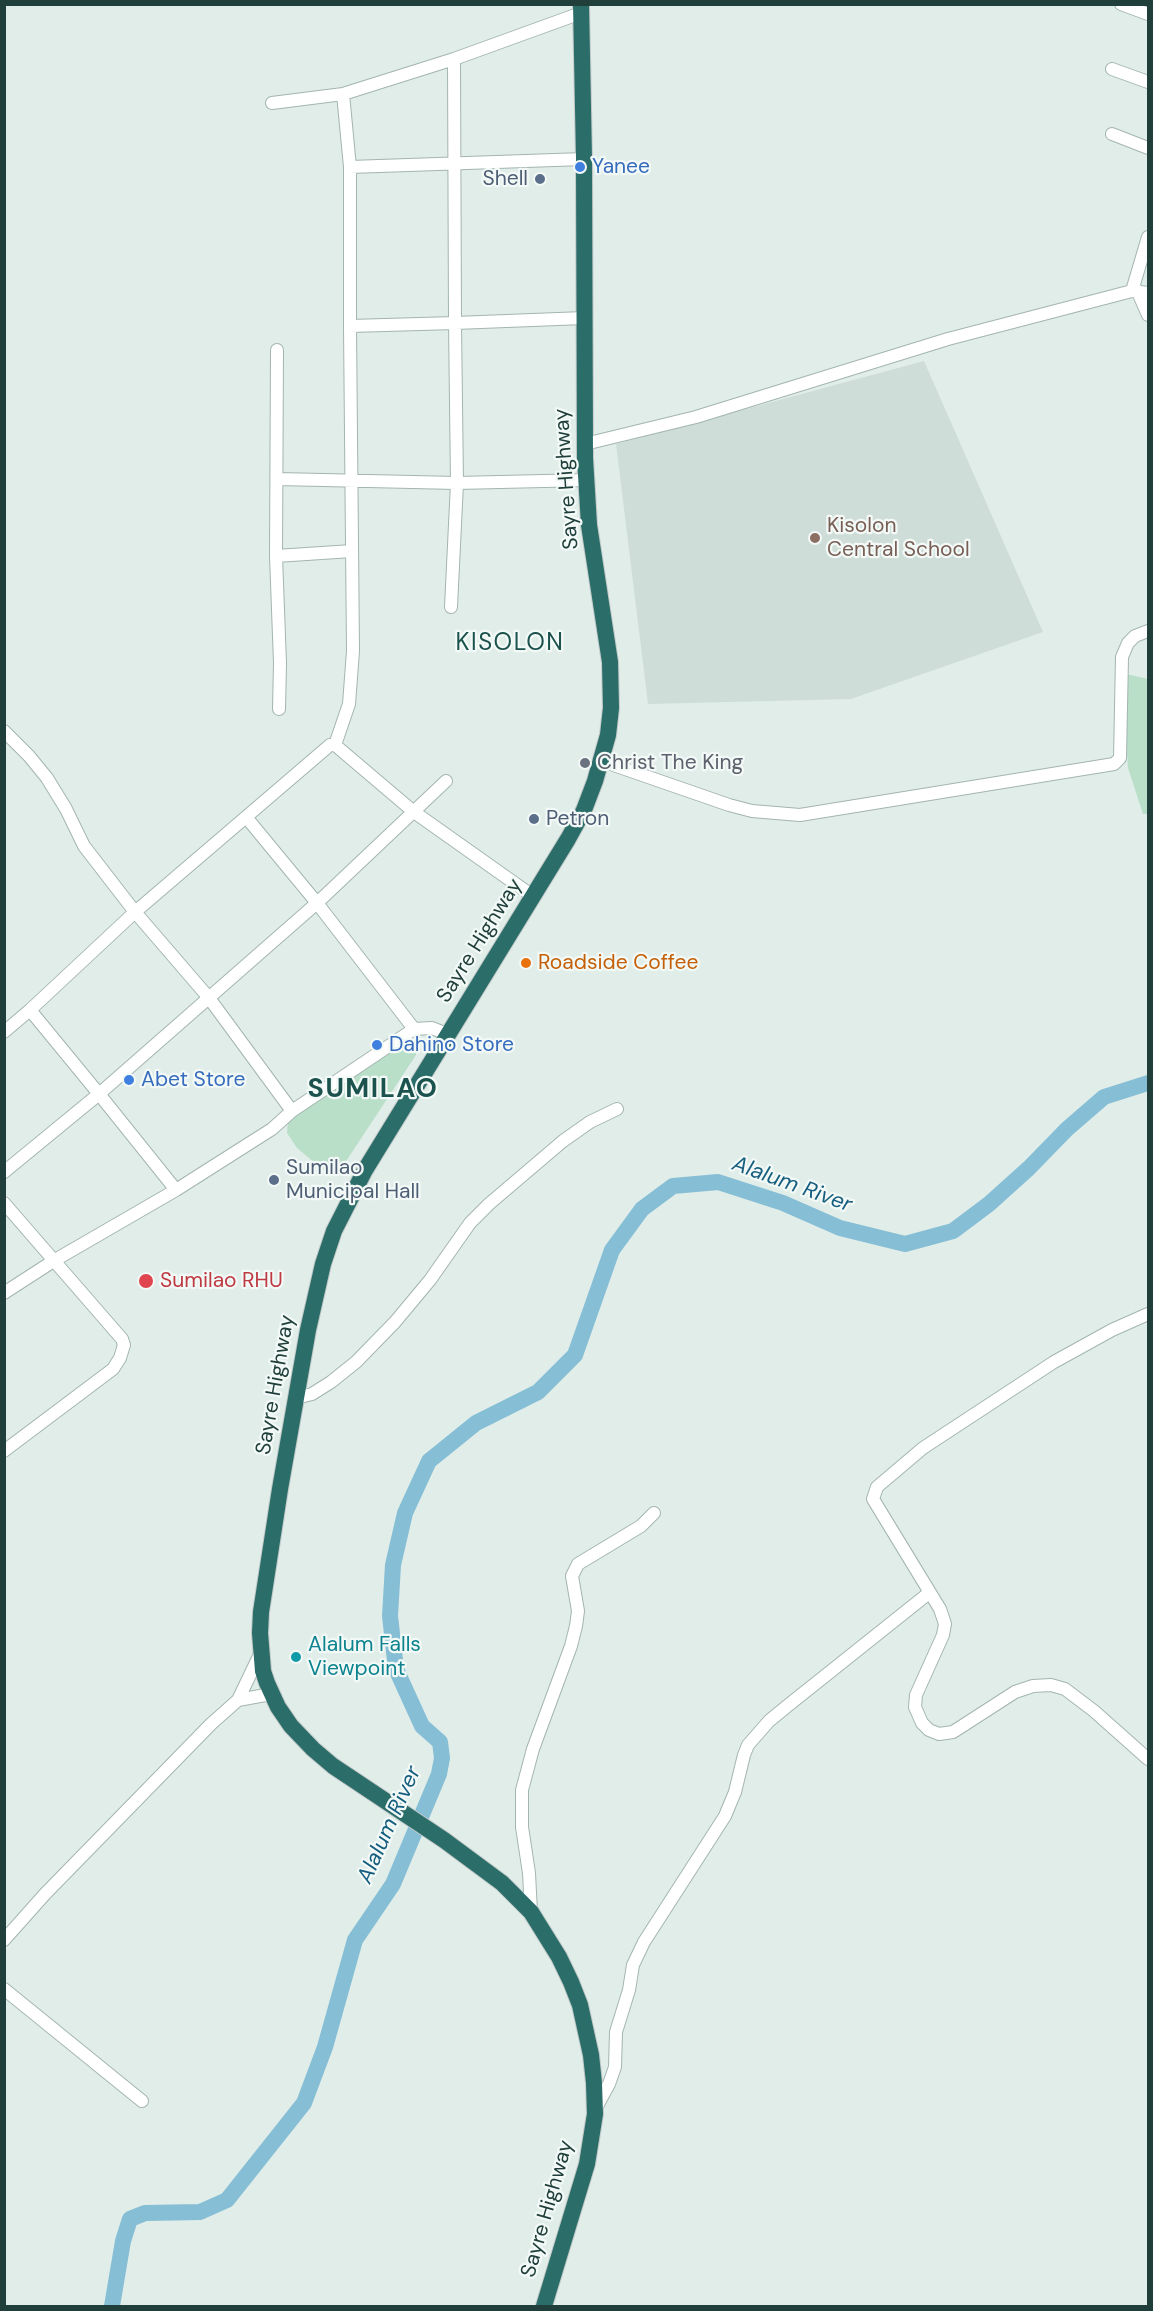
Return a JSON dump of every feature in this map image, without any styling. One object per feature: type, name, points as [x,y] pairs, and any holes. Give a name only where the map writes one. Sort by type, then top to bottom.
[{"type":"highway","name":"Sayre Highway","points":[[543,2307],[587,2164],[595,2110],[591,2055],[580,2005],[559,1956],[531,1912],[487,1870],[333,1766],[291,1726],[271,1694],[263,1671],[261,1612],[314,1299],[338,1221],[366,1170],[534,897],[584,810],[602,761],[611,708],[610,662],[588,517],[585,444],[585,159],[581,9]]},
{"type":"street","points":[[1121,4],[1149,14]]},
{"type":"street","points":[[272,103],[343,94],[454,59],[581,9]]},
{"type":"street","points":[[451,607],[458,483],[454,59]]},
{"type":"street","points":[[1112,69],[1149,82]]},
{"type":"street","points":[[335,745],[346,714],[351,686],[353,651],[350,167],[343,94]]},
{"type":"street","points":[[1112,134],[1149,148]]},
{"type":"street","points":[[350,167],[585,159]]},
{"type":"street","points":[[1149,237],[1139,291],[1149,315]]},
{"type":"street","points":[[585,444],[696,417],[948,339],[1139,291]]},
{"type":"street","points":[[350,326],[584,318]]},
{"type":"street","points":[[277,350],[276,556],[280,663],[279,709]]},
{"type":"street","points":[[278,479],[458,483],[587,480]]},
{"type":"street","points":[[276,556],[352,551]]},
{"type":"street","points":[[602,761],[729,805],[752,811],[800,815],[1114,764],[1120,758],[1122,657],[1128,643],[1135,636],[1149,631]]},
{"type":"street","points":[[4,731],[29,756],[46,778],[66,809],[84,846],[135,912],[209,998],[292,1111]]},
{"type":"street","points":[[4,1032],[135,912],[330,745],[335,745],[414,812],[534,897]]},
{"type":"street","points":[[4,1172],[99,1095],[317,903],[446,781]]},
{"type":"street","points":[[246,817],[317,903],[414,1029]]},
{"type":"street","points":[[30,1010],[176,1190]]},
{"type":"street","points":[[4,1293],[55,1260],[176,1190],[272,1129],[292,1111],[414,1029],[432,1029],[449,1035]]},
{"type":"street","points":[[296,1398],[312,1394],[356,1362],[395,1322],[430,1280],[470,1222],[489,1204],[563,1141],[590,1122],[617,1109]]},
{"type":"street","points":[[4,1203],[122,1339],[123,1351],[113,1369],[4,1451]]},
{"type":"street","points":[[1149,1314],[1112,1330],[1054,1362],[923,1448],[877,1487],[873,1499],[940,1609],[945,1624],[943,1635],[916,1695],[917,1715],[929,1730],[939,1734],[953,1732],[1015,1692],[1033,1686],[1052,1684],[1065,1689],[1094,1711],[1149,1760]]},
{"type":"street","points":[[531,1912],[529,1873],[522,1827],[522,1790],[533,1749],[568,1656],[576,1626],[578,1611],[572,1576],[578,1564],[641,1526],[654,1513]]},
{"type":"street","points":[[595,2110],[615,2067],[616,2032],[629,1990],[633,1965],[644,1942],[725,1816],[735,1792],[748,1744],[769,1721],[929,1593]]},
{"type":"street","points":[[4,1940],[45,1894],[211,1724],[238,1700],[261,1651]]},
{"type":"street","points":[[238,1700],[271,1694]]},
{"type":"street","points":[[4,1989],[142,2101]]},
{"type":"shaded area","name":"Kisolon Central School","points":[[924,361],[1043,632],[851,699],[648,704],[616,444]]},
{"type":"green space","points":[[1122,673],[1148,679],[1148,814],[1143,814],[1128,768]]},
{"type":"green space","points":[[404,1044],[416,1045],[416,1055],[337,1175],[328,1174],[297,1148],[287,1133],[288,1120]]},
{"type":"waterway","name":"Alalum River","points":[[112,2306],[123,2241],[130,2219],[145,2213],[200,2212],[227,2200],[304,2103],[325,2047],[355,1940],[393,1884],[439,1774],[442,1758],[440,1742],[422,1726],[396,1669],[390,1616],[393,1565],[405,1513],[429,1461],[476,1423],[538,1392],[575,1355],[612,1250],[642,1209],[673,1186],[718,1182],[783,1203],[840,1228],[905,1244],[953,1231],[989,1204],[1104,1097],[1148,1083]]},
{"type":"place","name":"Yanee","points":[[580,167]]},
{"type":"place","name":"Shell","points":[[540,179]]},
{"type":"place","name":"Kisolon Central School","points":[[815,538]]},
{"type":"place","name":"Christ The King","points":[[585,763]]},
{"type":"place","name":"Petron","points":[[534,819]]},
{"type":"place","name":"Roadside Coffee","points":[[526,963]]},
{"type":"place","name":"Dahino Store","points":[[377,1045]]},
{"type":"place","name":"Abet Store","points":[[129,1080]]},
{"type":"place","name":"Sumilao Municipal Hall","points":[[274,1180]]},
{"type":"place","name":"Sumilao RHU","points":[[146,1281]]},
{"type":"place","name":"Alalum Falls Viewpoint","points":[[296,1657]]},
{"type":"district","name":"KISOLON","points":[[510,644]]},
{"type":"district","name":"SUMILAO","points":[[373,1090]]}]
